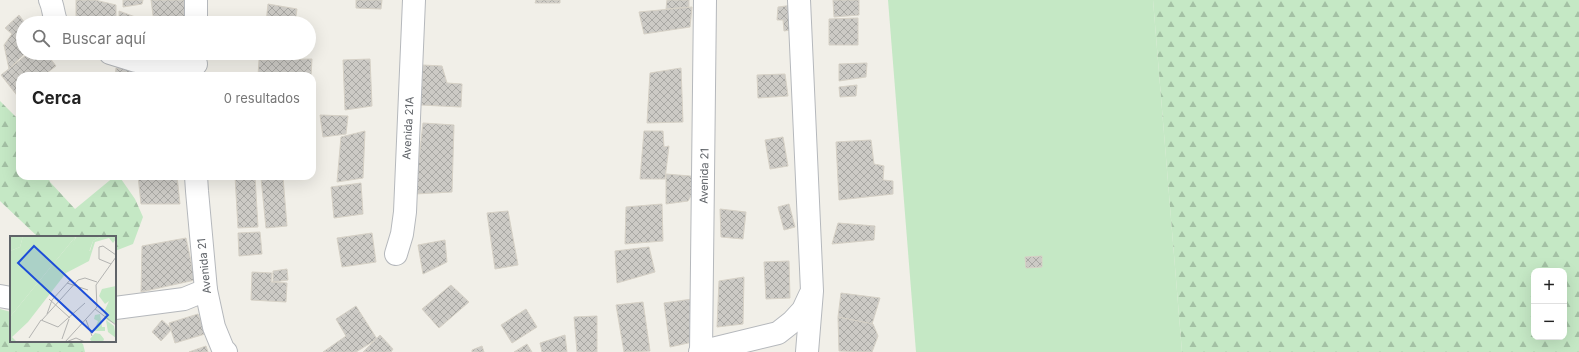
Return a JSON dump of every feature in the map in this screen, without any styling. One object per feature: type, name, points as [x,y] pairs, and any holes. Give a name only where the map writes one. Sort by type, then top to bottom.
[{"type":"street","points":[[50,0],[54,8],[55,16]]},
{"type":"street","points":[[196,0],[196,16]]},
{"type":"street","name":"Avenida 21A","points":[[396,254],[402,234],[405,212],[414,0]]},
{"type":"street","name":"Avenida 21","points":[[701,352],[705,0]]},
{"type":"street","points":[[799,0],[812,291],[807,352]]},
{"type":"street","points":[[133,60],[196,64]]},
{"type":"street","name":"Avenida 21","points":[[196,180],[206,290],[214,327],[223,349],[226,352]]},
{"type":"street","points":[[116,308],[184,300],[206,290]]},
{"type":"street","points":[[701,352],[778,333],[792,322],[803,310],[812,291]]},
{"type":"street","points":[[0,296],[10,298]]},
{"type":"green space","points":[[888,0],[1153,0],[1182,352],[916,352]]},
{"type":"green space","points":[[1153,0],[1579,0],[1579,352],[1182,352]]},
{"type":"green space","points":[[0,101],[16,117],[16,180],[49,180],[75,209],[110,180],[122,180],[135,199],[143,217],[133,244],[116,251],[116,236],[37,236],[0,201]]},
{"type":"green space","points":[[0,309],[10,312],[10,342],[80,342],[83,344],[85,352],[0,352]]},
{"type":"building","points":[[76,0],[95,0],[116,5],[116,16],[76,16]]},
{"type":"building","points":[[123,0],[143,0],[142,4],[123,7]]},
{"type":"building","points":[[151,0],[195,0],[195,16],[153,16]]},
{"type":"building","points":[[356,0],[382,0],[381,9],[356,8]]},
{"type":"building","points":[[536,0],[560,0],[560,3],[535,3]]},
{"type":"building","points":[[667,0],[689,0],[689,7],[666,9]]},
{"type":"building","points":[[833,0],[859,0],[859,15],[834,17]]},
{"type":"building","points":[[268,4],[297,9],[296,16],[267,16]]},
{"type":"building","points":[[801,4],[802,28],[784,31],[783,20],[777,20],[778,7]]},
{"type":"building","points":[[692,7],[690,27],[644,34],[639,12]]},
{"type":"building","points":[[119,11],[133,16],[119,16]]},
{"type":"building","points":[[16,18],[16,60],[18,60],[9,69],[4,45],[12,34],[5,28]]},
{"type":"building","points":[[858,18],[858,45],[829,45],[829,19]]},
{"type":"building","points":[[370,59],[372,106],[345,110],[343,60]]},
{"type":"building","points":[[20,60],[51,60],[56,66],[48,72],[16,72],[16,94],[1,75]]},
{"type":"building","points":[[259,60],[312,60],[311,72],[258,72]]},
{"type":"building","points":[[867,63],[866,77],[839,81],[839,64]]},
{"type":"building","points":[[423,65],[442,66],[447,83],[462,84],[461,107],[421,105]]},
{"type":"building","points":[[116,68],[185,71],[185,72],[116,72]]},
{"type":"building","points":[[681,68],[683,122],[647,123],[650,73]]},
{"type":"building","points":[[785,74],[788,96],[758,98],[757,75]]},
{"type":"building","points":[[857,85],[856,96],[840,97],[839,87]]},
{"type":"building","points":[[320,115],[348,116],[346,134],[323,137]]},
{"type":"building","points":[[423,123],[454,125],[452,192],[415,194]]},
{"type":"building","points":[[365,131],[363,178],[337,182],[341,137]]},
{"type":"building","points":[[644,131],[663,131],[664,147],[669,146],[665,179],[640,179]]},
{"type":"building","points":[[783,137],[788,166],[770,169],[765,140]]},
{"type":"building","points":[[871,140],[874,164],[884,166],[883,180],[893,181],[893,194],[839,200],[836,142]]},
{"type":"building","points":[[666,174],[702,177],[688,201],[666,204]]},
{"type":"building","points":[[138,180],[177,180],[180,204],[141,204]]},
{"type":"building","points":[[235,180],[255,180],[258,227],[238,228]]},
{"type":"building","points":[[261,180],[283,180],[287,226],[266,228]]},
{"type":"building","points":[[361,183],[363,214],[334,218],[331,187]]},
{"type":"building","points":[[662,204],[663,241],[625,244],[626,207]]},
{"type":"building","points":[[789,204],[795,227],[784,230],[778,207]]},
{"type":"building","points":[[720,209],[746,212],[743,239],[721,237]]},
{"type":"building","points":[[508,211],[518,265],[495,269],[487,213]]},
{"type":"building","points":[[838,223],[875,226],[874,240],[832,244]]},
{"type":"building","points":[[260,232],[262,254],[239,256],[238,233]]},
{"type":"building","points":[[372,233],[376,262],[342,267],[337,238]]},
{"type":"building","points":[[186,238],[195,280],[141,292],[142,246]]},
{"type":"building","points":[[445,240],[447,262],[423,274],[418,245]]},
{"type":"building","points":[[649,247],[655,272],[617,283],[615,251]]},
{"type":"building","points":[[1042,256],[1042,267],[1026,268],[1025,257]]},
{"type":"building","points":[[789,261],[790,298],[766,299],[764,262]]},
{"type":"building","points":[[287,269],[288,280],[273,282],[273,271]]},
{"type":"building","points":[[252,272],[272,273],[271,282],[287,283],[286,302],[251,300]]},
{"type":"building","points":[[744,277],[743,324],[717,327],[719,281]]},
{"type":"building","points":[[451,285],[469,302],[439,328],[422,309]]},
{"type":"building","points":[[841,293],[880,298],[872,324],[838,317]]},
{"type":"building","points":[[692,299],[697,341],[670,347],[664,303]]},
{"type":"building","points":[[643,302],[650,351],[624,352],[616,305]]},
{"type":"building","points":[[356,306],[377,339],[356,352],[323,352],[346,336],[336,319]]},
{"type":"building","points":[[526,309],[537,327],[512,343],[501,325]]},
{"type":"building","points":[[198,314],[205,334],[175,343],[169,323]]},
{"type":"building","points":[[597,316],[597,352],[577,352],[574,317]]},
{"type":"building","points":[[838,317],[873,324],[878,336],[872,352],[839,351]]},
{"type":"building","points":[[162,320],[172,329],[161,341],[152,332]]},
{"type":"building","points":[[380,335],[393,349],[391,352],[363,352]]},
{"type":"building","points":[[565,335],[567,352],[542,352],[540,343]]},
{"type":"building","points":[[527,344],[532,352],[514,352]]},
{"type":"building","points":[[206,346],[208,352],[189,352]]},
{"type":"building","points":[[482,346],[484,352],[472,352],[472,350]]}]
